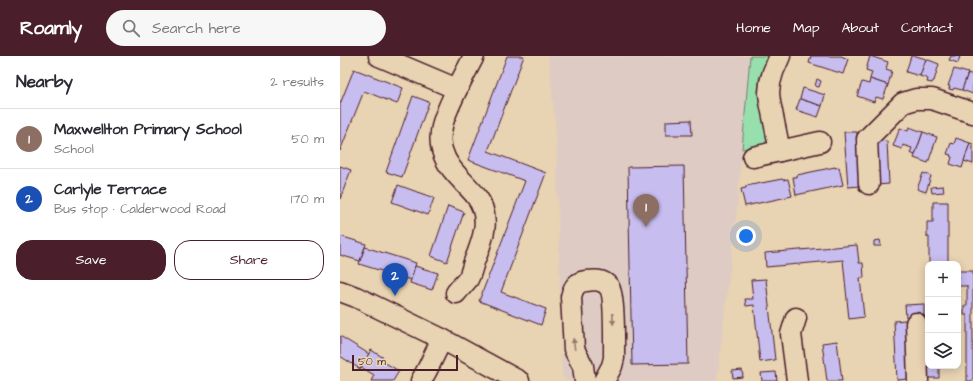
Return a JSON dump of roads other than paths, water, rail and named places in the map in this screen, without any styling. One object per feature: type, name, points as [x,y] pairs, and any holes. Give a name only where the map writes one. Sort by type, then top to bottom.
[{"type":"street","points":[[379,56],[457,89]]},
{"type":"street","points":[[456,293],[468,279],[484,236],[484,214],[477,197],[453,172],[446,160],[440,141],[443,121],[474,56]]},
{"type":"street","points":[[780,56],[770,82],[769,93],[780,151]]},
{"type":"street","points":[[869,184],[867,139],[904,103],[916,99],[932,99],[973,113]]},
{"type":"street","points":[[753,157],[820,142]]},
{"type":"street","points":[[585,381],[583,366],[574,349],[571,297],[575,285],[581,281],[600,280],[609,287],[612,298],[614,358],[612,366],[604,381]]},
{"type":"street","points":[[340,291],[356,297],[442,339],[519,381]]},
{"type":"street","points":[[796,318],[791,334],[797,381]]},
{"type":"street","points":[[916,323],[918,381]]},
{"type":"street","points":[[421,381],[442,339]]},
{"type":"place","name":"Maxwellton Primary School","points":[[646,227]]},
{"type":"place","name":"Carlyle Terrace","points":[[395,296]]}]
